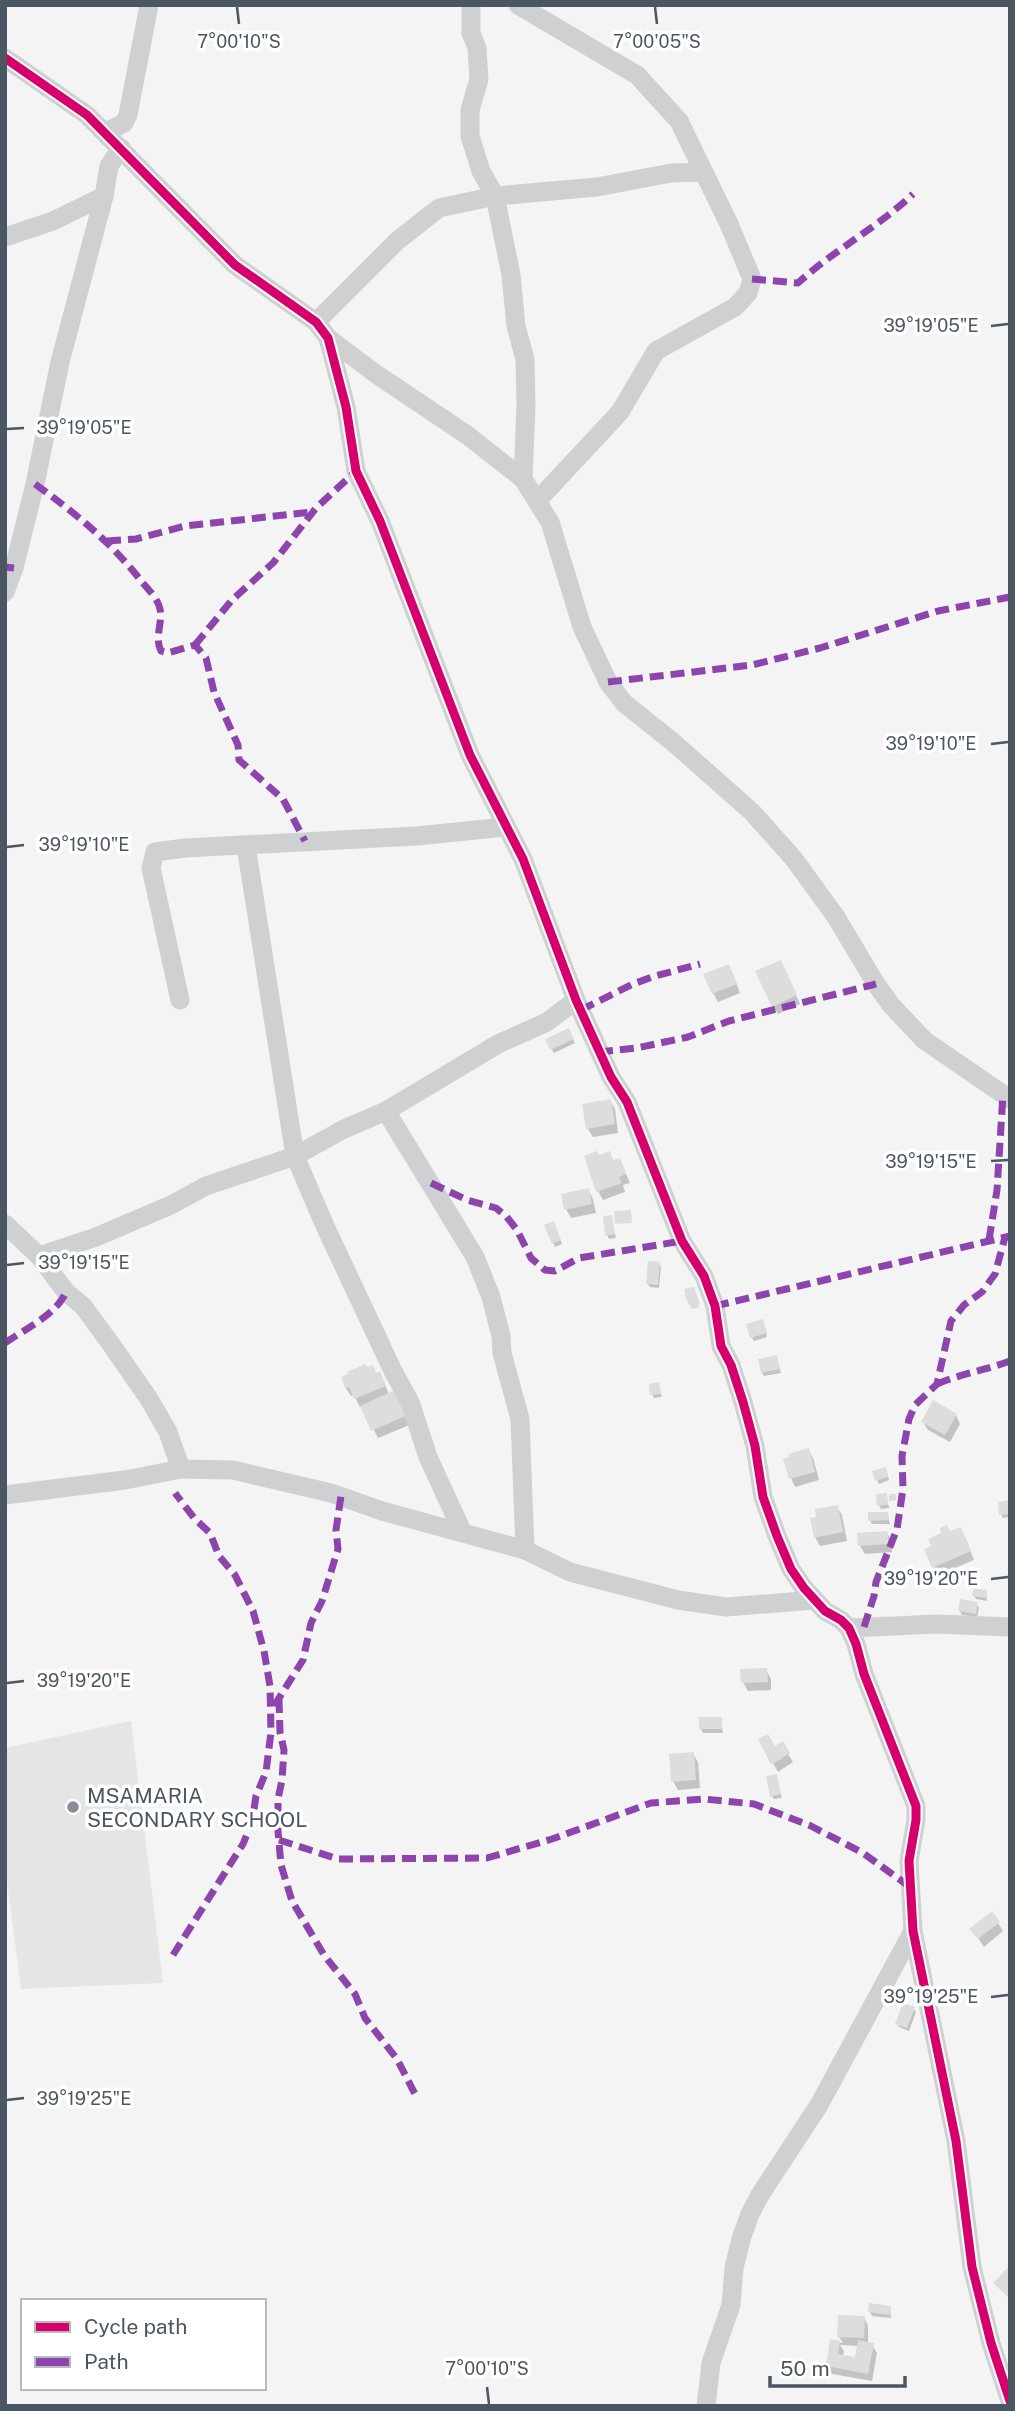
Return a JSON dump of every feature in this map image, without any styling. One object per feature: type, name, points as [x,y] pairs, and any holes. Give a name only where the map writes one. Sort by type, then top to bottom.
[{"type":"street","points":[[106,132],[124,123],[128,115],[149,5]]},
{"type":"street","points":[[471,5],[471,33],[477,48],[479,79],[470,110],[470,136],[481,171],[495,196],[511,275],[516,326],[525,359],[523,479]]},
{"type":"street","points":[[518,5],[637,75],[679,121],[752,279],[748,293],[735,307],[656,351],[620,412],[538,500]]},
{"type":"street","points":[[5,58],[87,115],[106,132],[235,265],[376,374],[467,435],[523,479],[550,522],[582,627],[608,682],[624,703],[752,812],[794,859],[836,917],[891,1005],[924,1040],[1010,1099]]},
{"type":"street","points":[[5,592],[14,568],[35,484],[60,362],[104,196],[109,166],[121,148]]},
{"type":"street","points":[[322,330],[397,241],[439,208],[495,196],[597,187],[671,173],[704,172]]},
{"type":"street","points":[[5,237],[53,221],[104,196]]},
{"type":"street","points":[[322,330],[346,407],[356,471],[380,522],[470,755],[523,859],[576,1000],[611,1077],[627,1101],[681,1241],[704,1276],[715,1306],[722,1346],[731,1364],[755,1446],[763,1497],[791,1569],[825,1611],[849,1628],[916,1807],[909,1861],[913,1931],[956,2141],[972,2267],[991,2343],[1010,2401]]},
{"type":"street","points":[[180,1000],[151,868],[155,852],[417,836],[505,827]]},
{"type":"street","points":[[246,846],[295,1156],[324,1226],[410,1402],[428,1457],[462,1531]]},
{"type":"street","points":[[39,1256],[96,1237],[171,1205],[206,1186],[295,1156],[344,1129],[386,1111],[498,1044],[547,1021],[576,1000]]},
{"type":"street","points":[[386,1111],[475,1257],[491,1297],[501,1336],[502,1353],[520,1419],[525,1550]]},
{"type":"street","points":[[5,1224],[39,1256],[66,1292],[83,1306],[149,1399],[168,1432],[181,1469]]},
{"type":"street","points":[[5,1495],[125,1480],[181,1469],[233,1470],[331,1493],[369,1504],[382,1511],[462,1531],[525,1550],[570,1572],[678,1600],[726,1606],[815,1600]]},
{"type":"street","points":[[849,1628],[937,1623],[1010,1627]]},
{"type":"street","points":[[706,2406],[711,2363],[731,2305],[734,2268],[750,2214],[819,2105],[913,1931]]},
{"type":"shaded area","name":"MSAMARIA SECONDARY SCHOOL","points":[[131,1721],[163,1983],[21,1989],[5,1867],[5,1748]]},
{"type":"building","points":[[781,960],[797,995],[772,1007],[755,971]]},
{"type":"building","points":[[729,964],[737,984],[712,994],[703,974]]},
{"type":"building","points":[[569,1028],[574,1039],[550,1050],[545,1039]]},
{"type":"building","points":[[611,1099],[615,1124],[586,1129],[582,1104]]},
{"type":"building","points":[[597,1151],[599,1155],[610,1151],[613,1160],[620,1158],[626,1174],[619,1177],[622,1183],[596,1192],[584,1156]]},
{"type":"building","points":[[589,1188],[592,1204],[564,1210],[561,1194]]},
{"type":"building","points":[[631,1210],[632,1223],[615,1224],[614,1211]]},
{"type":"building","points":[[612,1215],[615,1234],[605,1236],[603,1216]]},
{"type":"building","points":[[554,1221],[561,1240],[552,1244],[544,1225]]},
{"type":"building","points":[[648,1261],[660,1262],[658,1285],[646,1284]]},
{"type":"building","points":[[694,1287],[700,1304],[698,1308],[692,1309],[684,1289]]},
{"type":"building","points":[[763,1319],[767,1333],[750,1338],[746,1324]]},
{"type":"building","points":[[777,1355],[780,1369],[761,1373],[758,1359]]},
{"type":"building","points":[[365,1364],[367,1367],[373,1365],[376,1373],[380,1371],[386,1386],[354,1399],[349,1387],[345,1388],[341,1377]]},
{"type":"building","points":[[659,1382],[661,1394],[650,1395],[649,1384]]},
{"type":"building","points":[[397,1389],[408,1415],[371,1431],[360,1406]]},
{"type":"building","points":[[933,1400],[957,1414],[945,1435],[921,1422]]},
{"type":"building","points":[[809,1448],[815,1472],[789,1479],[783,1459],[789,1457],[788,1454]]},
{"type":"building","points":[[886,1467],[888,1477],[875,1481],[872,1471]]},
{"type":"building","points":[[887,1493],[888,1505],[877,1506],[876,1494]]},
{"type":"building","points":[[889,1494],[896,1494],[896,1500],[889,1501]]},
{"type":"building","points":[[1009,1500],[1010,1514],[999,1515],[998,1502]]},
{"type":"building","points":[[838,1505],[843,1532],[814,1538],[810,1518],[816,1517],[815,1509]]},
{"type":"building","points":[[868,1512],[888,1512],[889,1520],[868,1521]]},
{"type":"building","points":[[947,1525],[950,1531],[961,1527],[971,1551],[932,1568],[924,1549],[931,1546],[928,1539],[941,1533],[940,1528]]},
{"type":"building","points":[[887,1531],[889,1544],[858,1546],[857,1533]]},
{"type":"building","points":[[973,1588],[987,1590],[986,1598],[972,1596]]},
{"type":"building","points":[[960,1599],[978,1602],[976,1614],[958,1611]]},
{"type":"building","points":[[767,1668],[768,1682],[741,1683],[740,1669]]},
{"type":"building","points":[[699,1717],[722,1717],[722,1729],[699,1729]]},
{"type":"building","points":[[768,1734],[775,1746],[783,1741],[790,1753],[771,1765],[758,1739]]},
{"type":"building","points":[[694,1752],[696,1780],[671,1782],[669,1754]]},
{"type":"building","points":[[777,1774],[781,1794],[770,1797],[766,1776]]},
{"type":"building","points":[[992,1911],[1000,1922],[978,1939],[969,1929]]},
{"type":"building","points":[[903,2003],[915,2007],[907,2028],[895,2024]]},
{"type":"building","points":[[1010,2265],[1010,2299],[993,2283]]},
{"type":"building","points":[[869,2303],[891,2306],[890,2315],[868,2312]]},
{"type":"building","points":[[838,2315],[865,2316],[864,2338],[837,2337]]},
{"type":"building","points":[[830,2339],[840,2341],[838,2354],[855,2357],[858,2340],[874,2343],[868,2374],[826,2366]]},
{"type":"marked path","points":[[752,279],[798,283],[913,194]]},
{"type":"marked path","points":[[195,645],[232,600],[273,563],[316,508],[356,471]]},
{"type":"marked path","points":[[35,484],[105,541],[153,594],[160,609],[158,640],[161,651],[168,653],[195,645],[206,658],[214,692],[238,745],[239,760],[283,799],[305,841]]},
{"type":"marked path","points":[[107,541],[136,539],[185,526],[312,512]]},
{"type":"marked path","points":[[5,567],[14,568]]},
{"type":"marked path","points":[[608,682],[752,665],[820,648],[938,611],[1010,597]]},
{"type":"marked path","points":[[581,1010],[633,984],[700,964]]},
{"type":"marked path","points":[[599,1052],[637,1048],[688,1037],[729,1021],[876,984]]},
{"type":"marked path","points":[[989,1240],[997,1190],[1003,1094]]},
{"type":"marked path","points":[[431,1183],[467,1200],[496,1208],[517,1230],[531,1258],[545,1270],[555,1271],[579,1258],[682,1241]]},
{"type":"marked path","points":[[715,1306],[1010,1236]]},
{"type":"marked path","points":[[864,1627],[876,1582],[897,1529],[903,1489],[902,1456],[909,1419],[915,1405],[937,1384],[951,1321],[964,1305],[982,1292],[995,1274],[1005,1237]]},
{"type":"marked path","points":[[5,1343],[48,1315],[66,1292]]},
{"type":"marked path","points":[[937,1384],[1010,1361]]},
{"type":"marked path","points":[[173,1955],[243,1844],[252,1822],[256,1796],[266,1772],[271,1732],[270,1686],[253,1611],[235,1575],[219,1556],[210,1533],[194,1518],[175,1493]]},
{"type":"marked path","points":[[274,1706],[303,1660],[311,1623],[322,1601],[338,1549],[336,1530],[341,1496]]},
{"type":"marked path","points":[[279,1699],[280,1732],[284,1750],[278,1799],[278,1831],[281,1865],[292,1901],[324,1955],[355,1994],[365,2018],[397,2059],[416,2096]]},
{"type":"marked path","points":[[279,1840],[338,1859],[487,1858],[552,1839],[651,1803],[704,1799],[754,1804],[811,1826],[863,1853],[910,1887]]},
{"type":"cycle path","points":[[5,58],[87,115],[235,265],[316,322],[328,338],[346,407],[356,471],[380,521],[470,755],[523,859],[576,1000],[611,1077],[627,1102],[682,1241],[704,1276],[715,1306],[721,1346],[731,1365],[743,1402],[755,1446],[763,1497],[777,1536],[791,1569],[804,1588],[825,1611],[849,1628],[864,1674],[916,1806],[909,1861],[913,1931],[956,2141],[972,2267],[991,2343],[1010,2401]]},
{"type":"place","name":"MSAMARIA SECONDARY SCHOOL","points":[[73,1807]]}]
